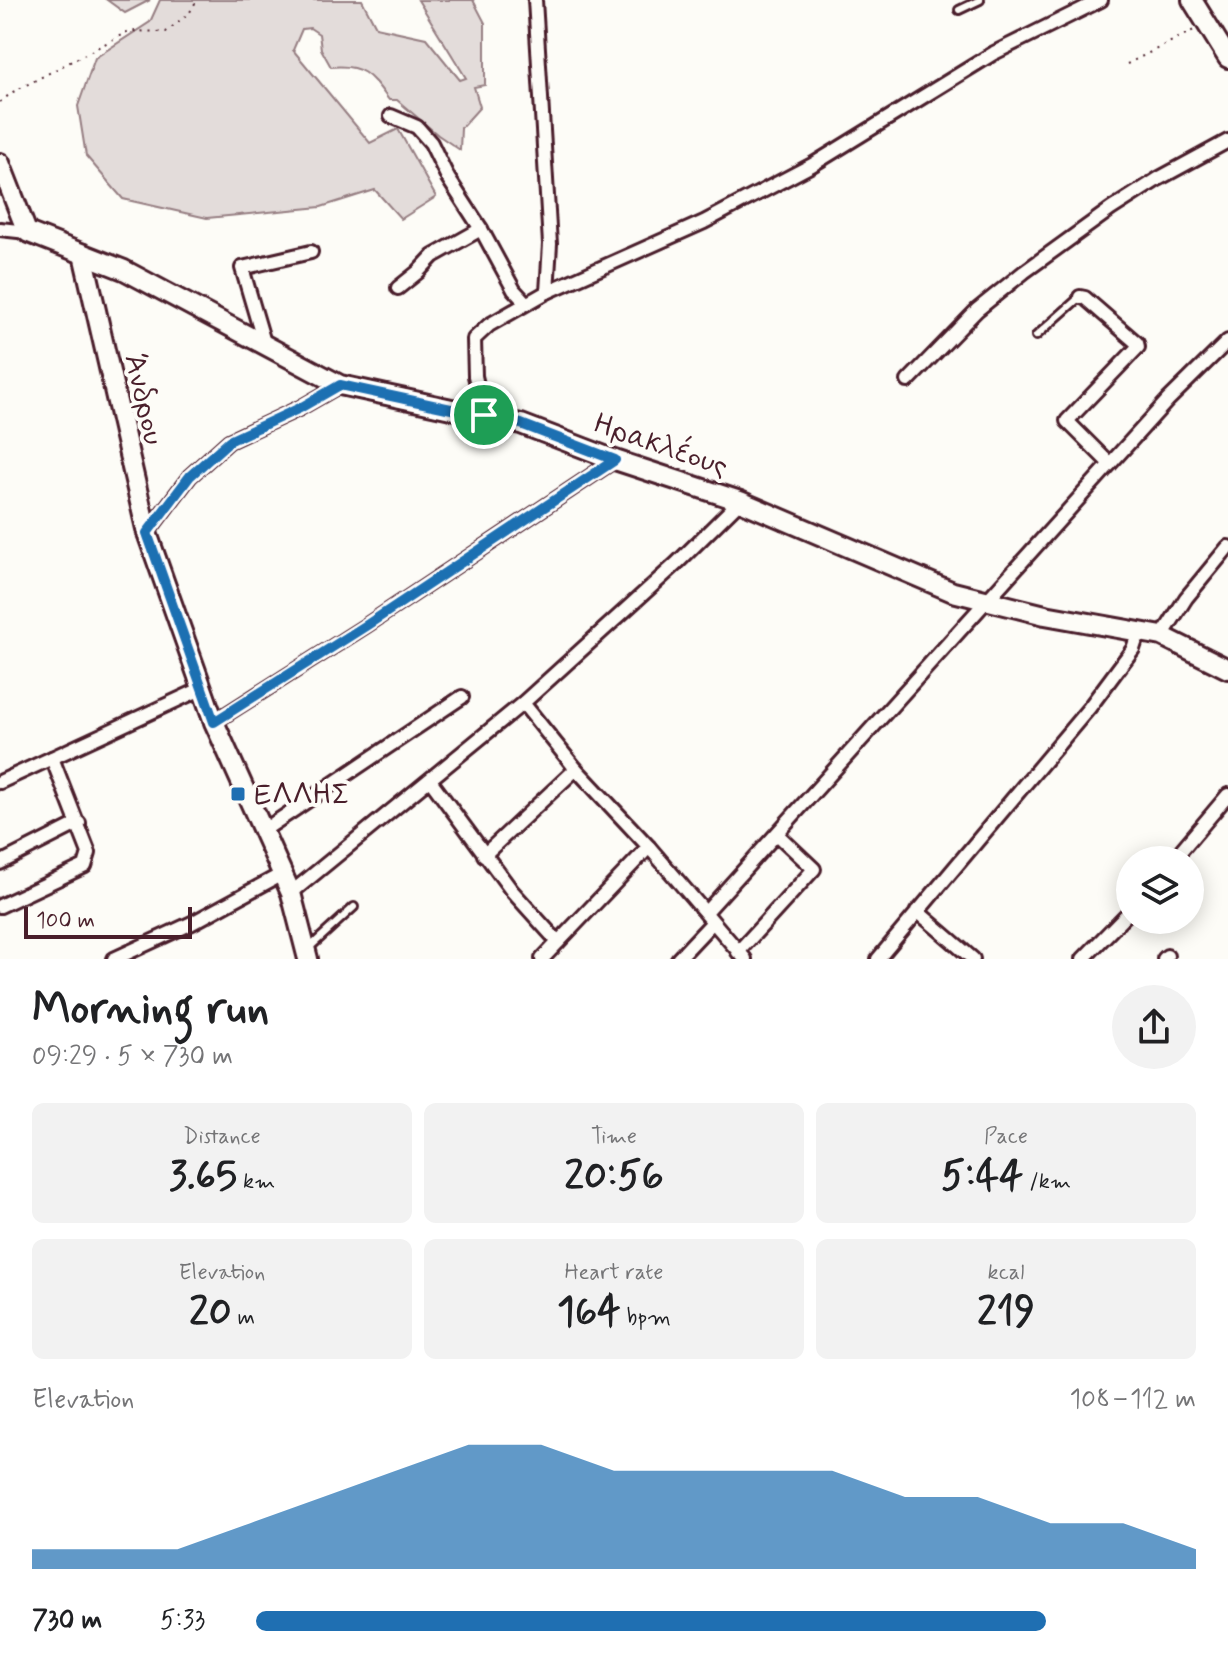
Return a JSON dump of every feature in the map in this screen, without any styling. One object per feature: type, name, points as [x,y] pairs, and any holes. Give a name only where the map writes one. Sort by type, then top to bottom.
[{"type":"street","points":[[535,0],[550,244],[547,292]]},
{"type":"street","points":[[484,415],[475,376],[474,339],[489,325],[547,292],[704,222],[812,165],[994,53],[1101,0]]},
{"type":"street","points":[[1192,0],[1228,58]]},
{"type":"street","points":[[391,116],[417,127],[431,143],[448,178],[481,229],[514,290],[526,303]]},
{"type":"street","points":[[908,381],[977,310],[1024,272],[1134,194],[1228,141]]},
{"type":"street","points":[[0,163],[27,232],[0,229]]},
{"type":"street","points":[[398,288],[433,256],[481,229]]},
{"type":"street","name":"Ηρακλέους","points":[[27,232],[124,270],[340,385],[521,424],[615,460],[740,501],[915,577],[984,601],[1162,636],[1228,669]]},
{"type":"street","points":[[265,346],[242,268],[311,252]]},
{"type":"street","name":"Άνδρου","points":[[83,254],[147,533],[214,722],[291,893],[307,954]]},
{"type":"street","points":[[1080,297],[1127,334],[1138,347],[1067,421],[1110,464]]},
{"type":"street","points":[[678,959],[778,835],[984,601],[1168,400],[1228,341]]},
{"type":"street","points":[[147,533],[190,476],[229,441],[300,408],[340,385]]},
{"type":"street","points":[[214,722],[367,625],[615,460]]},
{"type":"street","points":[[291,893],[523,703],[740,501]]},
{"type":"street","points":[[1162,636],[1186,598],[1228,547]]},
{"type":"street","points":[[878,959],[1089,708],[1133,649],[1139,631]]},
{"type":"street","points":[[0,782],[201,689]]},
{"type":"street","points":[[264,830],[462,697]]},
{"type":"street","points":[[523,703],[576,769],[649,847],[741,955],[814,869],[778,835]]},
{"type":"street","points":[[0,906],[85,866],[89,853],[52,758]]},
{"type":"street","points":[[484,855],[576,769]]},
{"type":"street","points":[[430,780],[512,891],[558,942]]},
{"type":"street","points":[[1185,846],[1228,795]]},
{"type":"street","points":[[0,863],[79,823]]},
{"type":"street","points":[[542,959],[649,847]]},
{"type":"street","points":[[114,959],[192,923],[282,874]]},
{"type":"street","points":[[917,911],[973,959]]},
{"type":"street","points":[[1083,959],[1116,925]]},
{"type":"lane","points":[[959,10],[980,0]]},
{"type":"lane","points":[[1036,336],[1080,297]]},
{"type":"lane","points":[[307,954],[354,907]]},
{"type":"path","points":[[0,102],[13,92],[129,31],[166,32],[190,12],[197,0]]},
{"type":"path","points":[[1127,64],[1207,24]]},
{"type":"shaded area","points":[[107,0],[150,0],[125,13]]},
{"type":"shaded area","points":[[160,0],[362,0],[376,27],[426,38],[460,80],[466,78],[418,0],[473,0],[485,23],[485,85],[474,87],[480,107],[461,128],[460,150],[397,100],[389,100],[366,73],[331,67],[321,49],[319,34],[310,28],[302,29],[293,50],[370,143],[398,129],[436,197],[401,219],[375,190],[321,207],[207,218],[123,199],[86,156],[78,106],[95,58],[150,22]]},
{"type":"place","name":"ΕΛΛΗΣ","points":[[238,794]]},
{"type":"route","points":[[340,385],[484,415],[521,424],[615,460],[367,625],[214,722],[147,533],[190,476],[229,441],[300,408],[340,385]]}]
